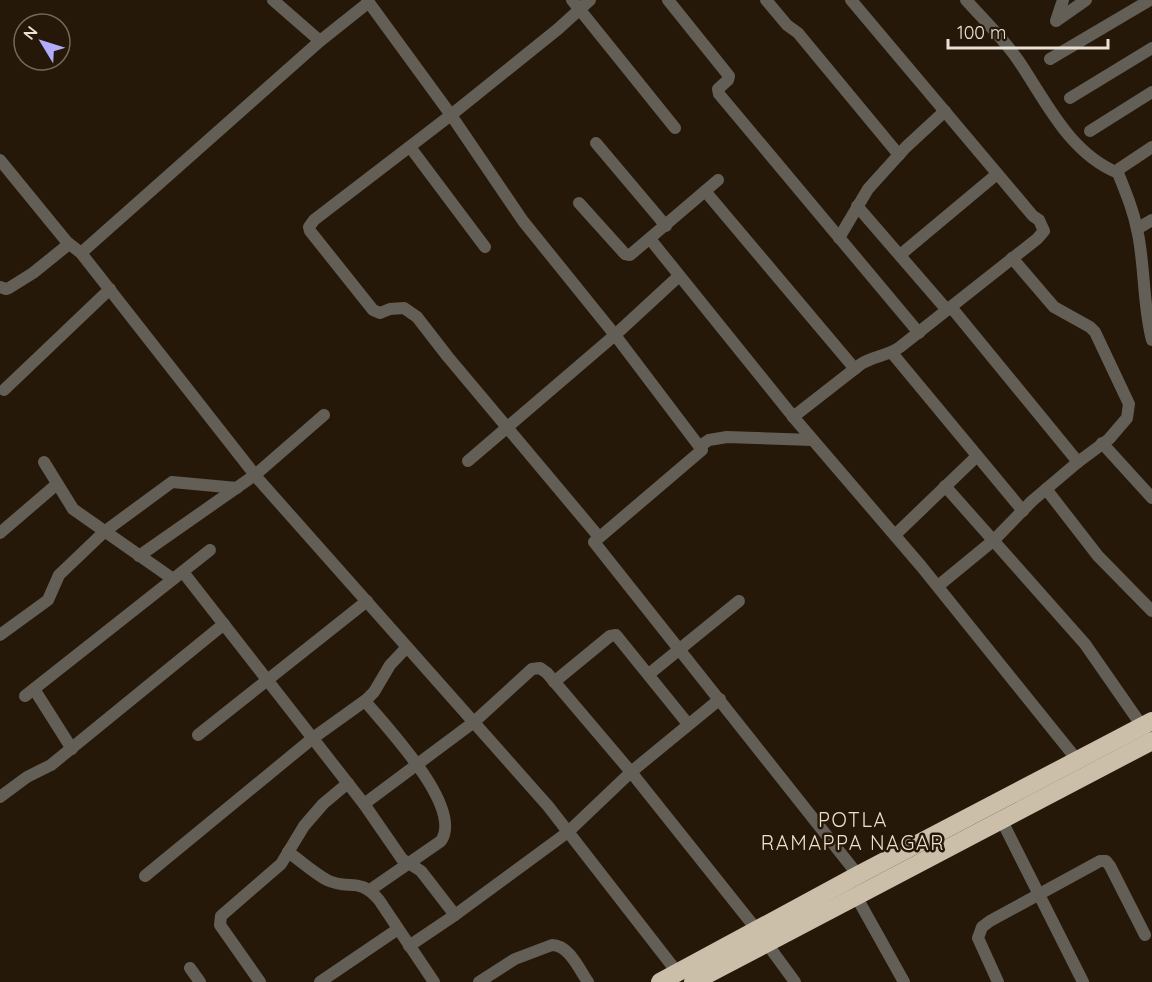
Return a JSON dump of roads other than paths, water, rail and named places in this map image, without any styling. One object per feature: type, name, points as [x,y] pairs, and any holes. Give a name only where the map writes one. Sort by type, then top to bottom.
[{"type":"highway","points":[[693,982],[858,874],[1078,761],[1149,729]]},
{"type":"highway","points":[[660,982],[677,972],[856,896],[1001,819],[1149,729]]},
{"type":"street","points":[[273,0],[320,41]]},
{"type":"street","points":[[590,0],[575,4],[558,29],[452,115],[314,220],[310,224],[310,231],[373,310],[380,313],[390,309],[404,308],[417,317],[599,537]]},
{"type":"street","points":[[668,0],[729,76],[728,80],[718,89],[719,94],[919,333]]},
{"type":"street","points":[[766,0],[789,27],[798,33],[899,155]]},
{"type":"street","points":[[793,417],[871,358],[892,353],[919,333],[1042,234],[1043,228],[1039,220],[997,174],[852,0]]},
{"type":"street","points":[[966,0],[1017,59],[1068,135],[1093,160],[1118,173],[1127,192],[1137,229],[1152,340]]},
{"type":"street","points":[[1063,0],[1056,21],[1086,0]]},
{"type":"street","points":[[1050,59],[1150,0]]},
{"type":"street","points":[[81,253],[320,41],[373,2],[523,221],[615,334],[700,446],[702,450],[594,542],[858,874]]},
{"type":"street","points":[[575,4],[675,128]]},
{"type":"street","points":[[1070,98],[1152,48]]},
{"type":"street","points":[[1090,131],[1152,92]]},
{"type":"street","points":[[839,238],[868,189],[899,155],[945,111]]},
{"type":"street","points":[[596,143],[666,226]]},
{"type":"street","points":[[410,147],[485,247]]},
{"type":"street","points":[[1118,173],[1124,165],[1152,147]]},
{"type":"street","points":[[0,160],[69,244],[81,253],[255,475],[548,806],[677,972]]},
{"type":"street","points":[[900,255],[997,174]]},
{"type":"street","points":[[579,203],[625,254],[632,254],[718,180]]},
{"type":"street","points":[[705,191],[855,369]]},
{"type":"street","points":[[857,206],[949,309],[1078,462]]},
{"type":"street","points":[[1137,229],[1152,220]]},
{"type":"street","points":[[650,240],[793,417],[938,586],[1078,761]]},
{"type":"street","points":[[0,287],[9,288],[33,273],[69,244]]},
{"type":"street","points":[[938,586],[994,540],[1046,489],[1123,424],[1130,409],[1107,357],[1092,330],[1054,307],[1012,258]]},
{"type":"street","points":[[468,462],[679,276]]},
{"type":"street","points":[[4,390],[110,289]]},
{"type":"street","points":[[892,353],[1023,511]]},
{"type":"street","points":[[139,556],[255,475],[324,415]]},
{"type":"street","points":[[700,446],[709,440],[727,437],[813,440]]},
{"type":"street","points":[[1102,443],[1152,498]]},
{"type":"street","points":[[895,535],[977,456]]},
{"type":"street","points":[[45,462],[73,509],[139,556],[178,576],[224,624],[364,804],[398,854],[420,871],[455,915]]},
{"type":"street","points":[[0,635],[48,600],[59,576],[104,532],[172,482],[237,488]]},
{"type":"street","points":[[0,533],[57,484]]},
{"type":"street","points":[[945,486],[1085,644],[1149,729]]},
{"type":"street","points":[[1046,489],[1098,556],[1152,611]]},
{"type":"street","points":[[72,749],[29,692],[210,550]]},
{"type":"street","points":[[198,735],[366,601]]},
{"type":"street","points":[[648,674],[738,601]]},
{"type":"street","points":[[0,797],[72,749],[224,624]]},
{"type":"street","points":[[554,682],[613,635],[618,636],[688,724]]},
{"type":"street","points":[[145,876],[313,738],[364,701],[374,692],[390,665],[407,647]]},
{"type":"street","points":[[364,804],[474,722],[532,669],[543,670],[631,772],[795,982]]},
{"type":"street","points":[[409,946],[568,832],[631,772],[720,699]]},
{"type":"street","points":[[364,701],[417,765],[441,803],[445,836],[370,890]]},
{"type":"street","points":[[260,982],[220,925],[219,919],[229,907],[281,864],[304,826],[319,808],[348,783]]},
{"type":"street","points":[[1001,819],[1083,982]]},
{"type":"street","points":[[288,852],[329,881],[361,886],[370,890],[434,982]]},
{"type":"street","points":[[998,982],[978,938],[986,923],[1100,861],[1106,861],[1110,866],[1145,935]]},
{"type":"street","points":[[856,896],[904,982]]},
{"type":"street","points":[[321,982],[398,928]]},
{"type":"street","points":[[479,982],[515,959],[557,945],[568,953],[588,982]]},
{"type":"street","points":[[190,968],[200,982]]},
{"type":"district","name":"POTLA RAMAPPA NAGAR","points":[[853,832]]}]
